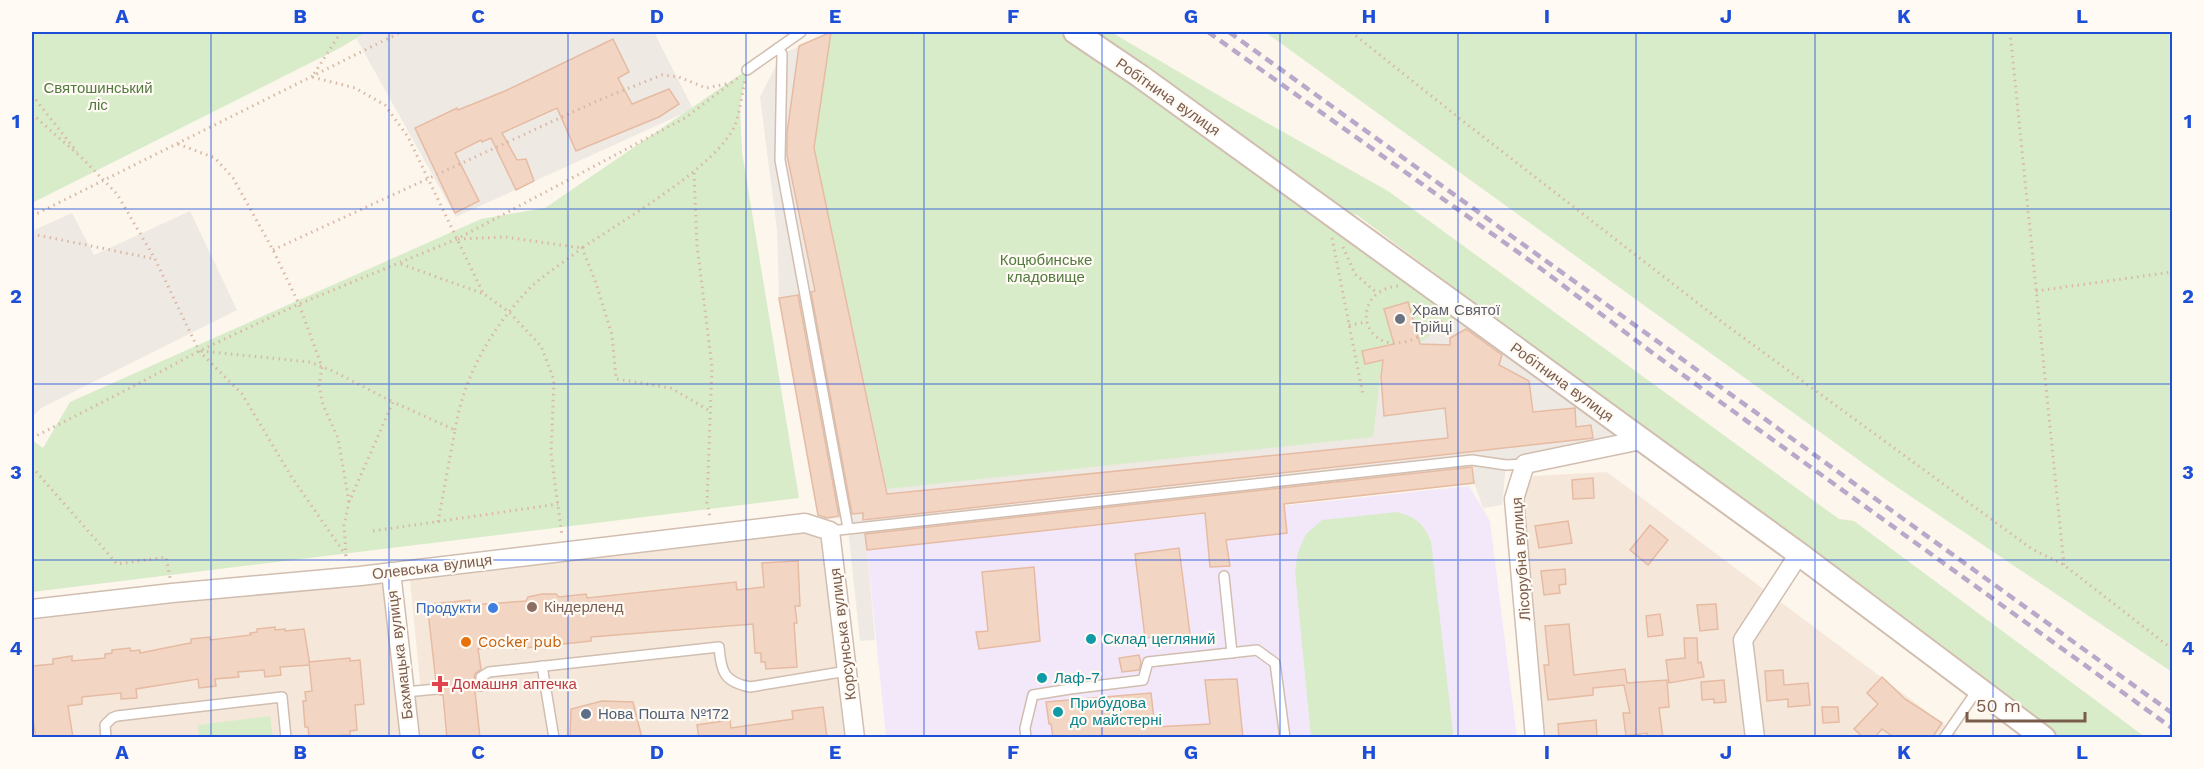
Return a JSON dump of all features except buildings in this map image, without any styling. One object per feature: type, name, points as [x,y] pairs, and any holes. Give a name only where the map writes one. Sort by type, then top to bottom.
[{"type":"street","name":"Робітнича вулиця","points":[[1075,32],[1140,76],[1799,554],[2044,738]]},
{"type":"street","points":[[1525,464],[1641,440]]},
{"type":"street","name":"Лісорубна вулиця","points":[[1525,464],[1514,499],[1535,738]]},
{"type":"street","name":"Олевська вулиця","points":[[32,609],[172,593],[360,576],[804,523],[839,530]]},
{"type":"street","name":"Корсунська вулиця","points":[[839,530],[847,671],[855,738]]},
{"type":"street","points":[[1755,738],[1743,640],[1799,554]]},
{"type":"street","name":"Бахмацька вулиця","points":[[391,572],[410,738]]},
{"type":"lane","points":[[747,70],[801,32]]},
{"type":"lane","points":[[778,48],[782,54],[780,160],[839,530],[1472,460],[1506,465],[1525,464]]},
{"type":"lane","points":[[1224,576],[1232,652]]},
{"type":"lane","points":[[479,686],[481,686],[481,677],[489,672],[719,647],[721,668],[727,678],[737,685],[750,687],[847,671]]},
{"type":"lane","points":[[1026,738],[1025,728],[1033,695],[1070,688],[1143,680],[1148,662],[1257,650],[1275,663],[1285,738]]},
{"type":"lane","points":[[542,666],[554,738]]},
{"type":"lane","points":[[405,692],[437,689]]},
{"type":"lane","points":[[1944,738],[1977,689]]},
{"type":"lane","points":[[106,738],[107,722],[117,716],[282,697],[286,738]]},
{"type":"path","points":[[312,77],[341,32]]},
{"type":"path","points":[[32,216],[401,32]]},
{"type":"path","points":[[1350,32],[1726,325],[2032,549],[2064,565],[2172,649]]},
{"type":"path","points":[[2010,32],[2064,565]]},
{"type":"path","points":[[32,438],[134,387],[199,351],[299,304],[457,239],[685,118],[747,70]]},
{"type":"path","points":[[438,522],[459,405],[470,374],[491,336],[533,286],[582,248],[694,173],[722,144],[734,127],[747,70]]},
{"type":"path","points":[[273,250],[599,100],[662,75],[679,77],[706,88],[733,82]]},
{"type":"path","points":[[312,77],[355,88],[385,105],[408,137],[484,294]]},
{"type":"path","points":[[32,95],[82,158]]},
{"type":"path","points":[[32,114],[105,179],[117,194],[155,259],[199,351],[242,394],[291,476],[360,576]]},
{"type":"path","points":[[178,144],[215,158],[233,178],[273,250],[299,304],[322,367],[319,387],[322,405],[338,438],[349,502]]},
{"type":"path","points":[[694,173],[697,245],[712,367],[707,502],[715,535]]},
{"type":"path","points":[[1331,232],[1363,395]]},
{"type":"path","points":[[32,234],[155,259]]},
{"type":"path","points":[[457,239],[506,237],[582,248]]},
{"type":"path","points":[[1343,246],[1355,274],[1377,293]]},
{"type":"path","points":[[582,248],[612,334],[616,379],[671,388],[710,411]]},
{"type":"path","points":[[399,263],[484,294],[509,312],[542,346],[554,380],[551,453],[564,552]]},
{"type":"path","points":[[2036,291],[2172,272]]},
{"type":"path","points":[[1398,286],[1386,287],[1370,301],[1366,311],[1367,322],[1377,338],[1386,343],[1408,342],[1436,328],[1447,315]]},
{"type":"path","points":[[1349,325],[1367,322]]},
{"type":"path","points":[[199,351],[310,362],[455,430]]},
{"type":"path","points":[[346,557],[344,525],[349,502],[393,402]]},
{"type":"path","points":[[32,467],[117,564],[166,557],[172,593]]},
{"type":"path","points":[[373,531],[558,504]]},
{"type":"shaded area","points":[[368,32],[654,32],[693,109],[456,217],[356,38]]},
{"type":"shaded area","points":[[831,32],[814,148],[1383,353],[1458,315],[1620,437],[1506,465],[1502,505],[1483,508],[1474,483],[867,550],[875,640],[860,641],[845,518],[818,520],[779,298],[777,230],[760,97],[782,54]]},
{"type":"shaded area","points":[[190,211],[237,310],[41,408],[32,417],[32,231],[72,213],[94,255]]},
{"type":"shaded area","points":[[1607,472],[1961,737],[1545,737],[1522,502],[1533,476]]},
{"type":"shaded area","points":[[1469,486],[1490,521],[1517,737],[886,737],[867,550]]},
{"type":"shaded area","points":[[803,529],[824,536],[844,737],[32,737],[32,616],[378,575],[390,587],[402,694],[421,692],[410,580],[419,571]]},
{"type":"green space","name":"Святошинський ліс","points":[[32,32],[367,32],[338,49],[32,203]]},
{"type":"green space","name":"Коцюбинське кладовище","points":[[831,32],[1059,32],[1135,83],[1458,315],[1418,344],[1383,353],[1373,437],[887,489],[814,148]]},
{"type":"green space","points":[[1082,32],[1111,32],[1388,191],[1839,519],[1854,521],[2145,737],[2059,737],[1495,325],[1488,313],[1357,215],[1341,211]]},
{"type":"green space","points":[[1265,32],[2172,32],[2172,672],[1885,479]]},
{"type":"green space","points":[[747,70],[740,105],[742,152],[799,498],[32,592],[32,440],[43,448],[70,402],[481,219],[545,208]]},
{"type":"green space","points":[[1397,512],[1418,522],[1425,529],[1431,541],[1452,737],[1311,737],[1295,571],[1298,552],[1306,534],[1322,520]]},
{"type":"green space","points":[[270,716],[273,737],[199,737],[198,725]]},
{"type":"railway","points":[[1208,32],[1536,265],[1654,354],[2172,728]]},
{"type":"railway","points":[[1229,32],[2172,713]]},
{"type":"place","name":"Храм Святої Трійці","points":[[1400,319]]},
{"type":"place","name":"Кіндерленд","points":[[532,607]]},
{"type":"place","name":"Продукти","points":[[493,608]]},
{"type":"place","name":"Склад цегляний","points":[[1091,639]]},
{"type":"place","name":"Cocker pub","points":[[466,642]]},
{"type":"place","name":"Лаф-7","points":[[1042,678]]},
{"type":"place","name":"Домашня аптечка","points":[[440,684]]},
{"type":"place","name":"Прибудова до майстерні","points":[[1058,712]]},
{"type":"place","name":"Нова Пошта №172","points":[[586,714]]}]
